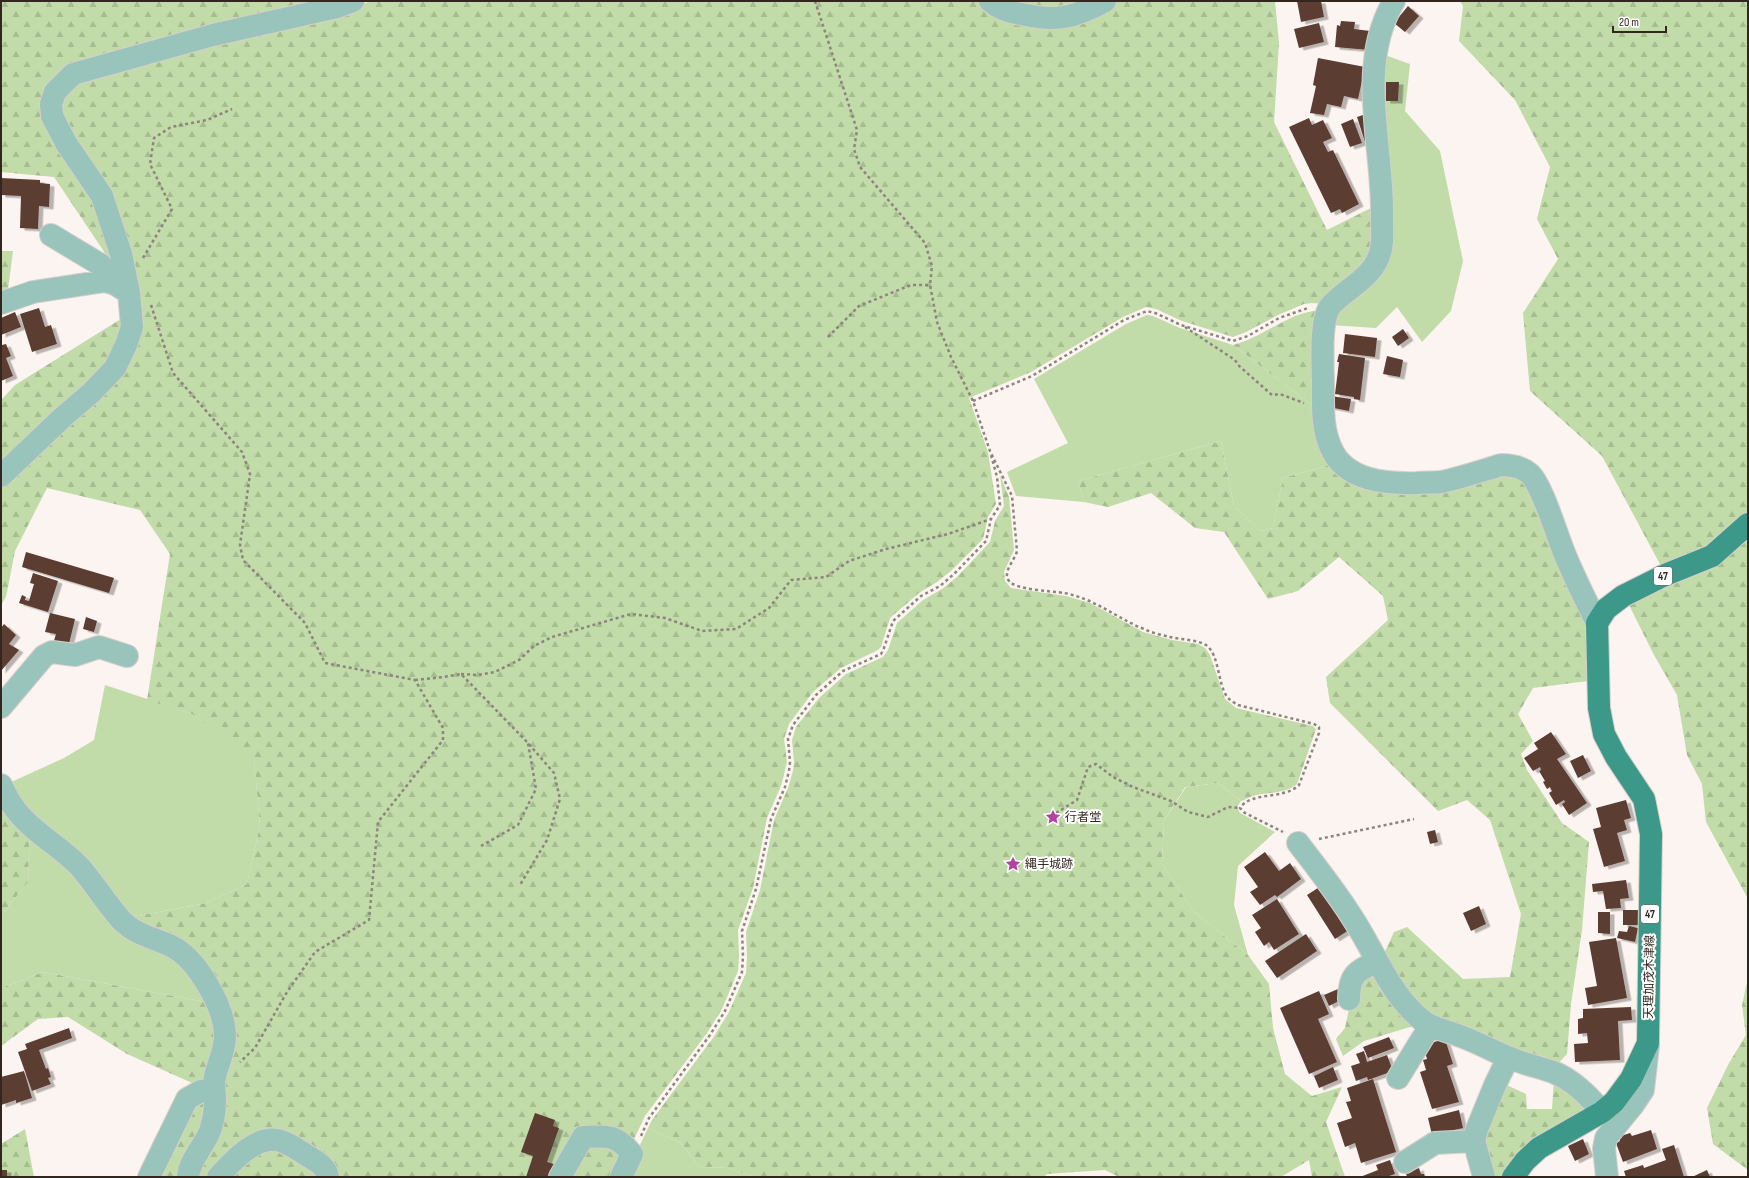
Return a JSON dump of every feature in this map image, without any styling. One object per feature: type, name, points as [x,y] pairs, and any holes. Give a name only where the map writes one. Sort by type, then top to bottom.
[{"type":"main road","name":"47","points":[[1597,624],[1606,609],[1623,596],[1665,575],[1712,556],[1748,524]]},
{"type":"main road","name":"天理加茂木津線","points":[[1513,1177],[1525,1161],[1539,1148],[1602,1112],[1614,1102],[1631,1079],[1648,1043],[1651,834],[1644,799],[1616,757],[1604,734],[1599,708],[1597,624]]},
{"type":"street","points":[[1,476],[62,417],[91,393],[115,368],[126,345],[132,326],[122,288],[122,254],[102,196],[66,143],[52,116],[51,104],[54,92],[73,74],[213,35],[337,7],[353,1]]},
{"type":"street","points":[[990,1],[1006,11],[1042,19],[1067,17],[1088,11],[1105,1]]},
{"type":"street","points":[[1394,1],[1388,12],[1382,30],[1374,70],[1374,104],[1382,205],[1382,249],[1376,265],[1371,271],[1335,301],[1328,309],[1324,325],[1323,410],[1326,431],[1331,448],[1338,460],[1356,474],[1377,481],[1400,483],[1440,482],[1501,465],[1516,466],[1530,474],[1539,486],[1567,561],[1597,624]]},
{"type":"street","points":[[51,235],[101,265],[122,288]]},
{"type":"street","points":[[1,303],[33,292],[104,280],[122,288]]},
{"type":"street","points":[[1,707],[44,656],[52,652],[75,656],[99,647],[128,656]]},
{"type":"street","points":[[1,785],[13,806],[22,817],[79,866],[123,921],[137,933],[172,946],[187,958],[199,973],[219,1009],[225,1038],[221,1060],[215,1076],[213,1090],[215,1102],[210,1131],[190,1167],[188,1177]]},
{"type":"street","points":[[1298,843],[1327,880],[1356,922],[1377,962],[1405,1004],[1430,1026],[1460,1036],[1508,1058],[1566,1078],[1590,1098],[1602,1112]]},
{"type":"street","points":[[1348,999],[1348,984],[1359,970],[1377,962]]},
{"type":"street","points":[[1398,1078],[1430,1026]]},
{"type":"street","points":[[1607,1177],[1604,1148],[1606,1138],[1633,1105],[1643,1090],[1648,1043]]},
{"type":"street","points":[[1484,1177],[1474,1141],[1480,1122],[1508,1058]]},
{"type":"street","points":[[148,1177],[187,1099],[201,1091],[213,1090]]},
{"type":"street","points":[[560,1177],[583,1137],[615,1138],[624,1144],[632,1154],[621,1177]]},
{"type":"street","points":[[218,1177],[247,1149],[267,1140],[282,1141],[320,1164],[327,1171],[328,1177]]},
{"type":"street","points":[[1405,1162],[1436,1143],[1474,1141]]},
{"type":"path","points":[[632,1154],[649,1118],[710,1035],[725,1011],[742,972],[742,931],[756,889],[770,819],[784,787],[789,771],[790,762],[788,739],[793,725],[816,695],[843,671],[881,654],[893,621],[921,596],[940,586],[976,553],[986,541],[991,519],[1000,505],[997,477],[990,450],[973,401],[951,357],[937,322],[930,285],[932,266],[925,243],[860,167],[854,149],[857,130],[815,1]]},
{"type":"path","points":[[122,254],[138,265],[172,209],[150,164],[154,138],[172,127],[207,120],[232,109]]},
{"type":"path","points":[[828,337],[859,306],[911,285],[930,285]]},
{"type":"path","points":[[150,302],[173,373],[242,452],[250,474],[240,545],[243,560],[305,623],[325,662],[415,680],[460,674],[477,675],[495,672],[518,660],[534,646],[552,637],[631,614],[665,618],[702,631],[736,629],[769,608],[790,580],[826,577],[849,562],[886,549],[948,534],[991,519]]},
{"type":"path","points":[[973,401],[1032,376],[1111,328],[1147,311],[1181,325],[1233,341],[1248,336],[1279,318],[1305,308],[1312,307],[1328,309]]},
{"type":"path","points":[[1181,325],[1235,360],[1238,366],[1272,395],[1280,394],[1323,410]]},
{"type":"path","points":[[990,450],[1012,496],[1017,550],[1016,556],[1007,573],[1008,580],[1013,585],[1091,600],[1145,630],[1199,642],[1207,646],[1213,654],[1228,697],[1238,705],[1314,724],[1319,728],[1319,732],[1299,785],[1294,790],[1287,793],[1255,798],[1243,803],[1240,808]]},
{"type":"path","points":[[460,674],[528,743],[554,773],[560,799],[547,840],[520,884]]},
{"type":"path","points":[[239,1064],[255,1048],[287,992],[315,952],[369,920],[378,822],[443,740],[443,728],[415,680]]},
{"type":"path","points":[[481,846],[518,825],[536,789],[528,743]]},
{"type":"path","points":[[1056,813],[1077,800],[1088,767],[1096,764],[1113,776],[1133,787],[1171,801],[1188,812],[1208,817],[1228,807],[1240,808],[1291,836],[1298,843],[1414,819]]},
{"type":"green space","points":[[1,1],[332,1],[48,89],[96,199],[119,274],[54,177],[1,172]]},
{"type":"green space","points":[[371,1],[982,1],[1005,16],[1113,1],[1275,1],[1279,43],[1274,122],[1327,230],[1377,205],[1376,248],[1325,304],[1304,304],[1233,337],[1182,321],[1156,309],[1146,307],[1123,317],[1031,372],[969,398],[988,452],[996,504],[988,517],[983,539],[951,571],[919,593],[890,618],[881,647],[878,650],[841,668],[813,692],[789,724],[784,739],[787,762],[781,786],[767,818],[753,888],[738,930],[738,971],[722,1009],[707,1033],[645,1116],[616,1177],[334,1177],[284,1136],[211,1177],[194,1177],[215,1133],[220,998],[127,918],[206,903],[247,884],[260,825],[254,760],[192,714],[147,700],[170,554],[140,510],[47,488],[15,551],[6,597],[1,605],[1,487],[138,327],[72,140],[57,105],[76,80],[339,13]]},
{"type":"green space","points":[[999,1],[1094,1],[1066,12]]},
{"type":"green space","points":[[1460,1],[1748,1],[1748,514],[1718,542],[1662,568],[1602,456],[1530,391],[1523,313],[1558,259],[1537,219],[1550,167],[1515,100],[1459,41],[1463,6]]},
{"type":"green space","points":[[1382,54],[1410,64],[1405,111],[1440,151],[1463,261],[1451,311],[1422,342],[1397,307],[1376,328],[1330,325],[1333,311],[1369,280]]},
{"type":"green space","points":[[1,251],[13,251],[8,290],[1,293]]},
{"type":"green space","points":[[1313,311],[1320,311],[1318,410],[1233,345],[1243,342],[1292,317]]},
{"type":"green space","points":[[1147,315],[1153,316],[1180,328],[1233,345],[1318,410],[1334,464],[1283,478],[1273,528],[1261,531],[1234,506],[1221,441],[1078,481],[1084,502],[1016,496],[1007,472],[1068,443],[1034,379],[1126,324]]},
{"type":"green space","points":[[124,317],[109,364],[1,466],[1,400],[15,385]]},
{"type":"green space","points":[[1221,441],[1234,506],[1261,531],[1273,528],[1283,478],[1334,464],[1353,479],[1502,470],[1526,478],[1585,619],[1588,681],[1533,688],[1518,714],[1533,741],[1521,754],[1527,770],[1562,823],[1589,842],[1582,930],[1571,1004],[1567,1054],[1554,1068],[1431,1022],[1381,960],[1394,932],[1407,927],[1463,979],[1510,977],[1521,914],[1490,820],[1467,800],[1438,811],[1330,703],[1326,677],[1388,620],[1383,596],[1339,557],[1298,591],[1268,599],[1224,532],[1195,528],[1151,493],[1108,507],[1084,502],[1078,481]]},
{"type":"green space","points":[[1000,475],[1009,497],[1014,550],[1004,572],[1005,581],[1011,588],[1066,596],[1090,603],[1143,632],[1172,640],[1198,644],[1205,648],[1210,655],[1225,699],[1236,708],[1313,726],[1316,729],[1297,784],[1287,790],[1253,796],[1241,801],[1218,783],[1185,787],[1164,821],[1162,864],[1193,911],[1248,955],[1269,984],[1273,1028],[1285,1074],[1312,1096],[1342,1087],[1326,1122],[1345,1177],[1312,1177],[1309,1160],[1281,1177],[1119,1177],[1105,1170],[1047,1174],[1044,1177],[754,1177],[729,1168],[699,1167],[681,1143],[648,1128],[652,1120],[713,1038],[729,1012],[746,973],[746,932],[760,890],[774,820],[788,788],[793,771],[794,762],[792,740],[796,727],[819,698],[846,674],[883,657],[888,650],[897,623],[923,600],[942,589],[957,577],[990,542],[995,521],[1004,506]]},
{"type":"green space","points":[[1748,539],[1748,899],[1706,822],[1702,784],[1687,755],[1677,695],[1654,655],[1629,605],[1669,585],[1718,565]]},
{"type":"green space","points":[[105,685],[192,714],[254,759],[260,825],[247,884],[206,903],[127,918],[7,784],[64,758],[94,740]]},
{"type":"green space","points":[[1218,783],[1241,801],[1237,807],[1240,813],[1275,832],[1238,866],[1234,905],[1248,955],[1193,911],[1162,864],[1164,821],[1186,787]]},
{"type":"green space","points":[[1,796],[30,830],[28,882],[1,916]]},
{"type":"green space","points":[[30,830],[170,951],[211,1003],[43,972],[1,988],[1,916],[28,882]]},
{"type":"green space","points":[[1377,968],[1420,1024],[1364,1041],[1343,1056],[1336,1039],[1345,1028],[1352,995],[1360,979]]},
{"type":"green space","points":[[43,972],[211,1003],[219,1037],[207,1078],[199,1086],[127,1054],[68,1017],[38,1019],[1,1046],[1,988]]},
{"type":"green space","points":[[1748,978],[1748,1170],[1713,1144],[1707,1108],[1729,1063],[1746,1035],[1742,1005]]},
{"type":"green space","points":[[1554,1078],[1588,1101],[1585,1111],[1505,1172],[1502,1177],[1488,1177],[1481,1130],[1500,1082],[1526,1094],[1527,1109],[1552,1109]]},
{"type":"green space","points":[[203,1097],[208,1102],[203,1129],[181,1177],[156,1177],[193,1103]]},
{"type":"green space","points":[[648,1128],[681,1143],[699,1167],[729,1168],[754,1177],[625,1177]]},
{"type":"green space","points":[[25,1129],[34,1177],[1,1177],[1,1144]]},
{"type":"green space","points":[[280,1147],[322,1177],[227,1177],[251,1155]]},
{"type":"building","points":[[1297,1],[1321,1],[1324,17],[1301,22]]},
{"type":"building","points":[[1408,6],[1419,16],[1405,32],[1394,23]]},
{"type":"building","points":[[1341,21],[1355,22],[1354,29],[1370,31],[1369,50],[1335,47],[1337,25],[1340,26]]},
{"type":"building","points":[[1319,23],[1324,42],[1299,48],[1294,29]]},
{"type":"building","points":[[1318,58],[1365,67],[1358,99],[1344,96],[1341,107],[1327,104],[1324,115],[1310,113],[1316,86],[1313,85]]},
{"type":"building","points":[[1386,82],[1399,82],[1398,101],[1386,101]]},
{"type":"building","points":[[1363,115],[1371,140],[1365,142],[1357,117]]},
{"type":"building","points":[[1309,118],[1312,125],[1323,120],[1332,138],[1323,142],[1328,152],[1333,150],[1359,204],[1342,213],[1340,209],[1331,213],[1289,127]]},
{"type":"building","points":[[1353,119],[1362,143],[1350,147],[1341,124]]},
{"type":"building","points":[[1,178],[40,180],[40,183],[50,184],[49,207],[39,206],[38,229],[20,228],[21,196],[1,195]]},
{"type":"building","points":[[39,308],[45,327],[51,325],[57,344],[32,352],[20,314]]},
{"type":"building","points":[[15,312],[21,327],[1,335],[1,318]]},
{"type":"building","points":[[1403,329],[1409,338],[1398,346],[1392,337]]},
{"type":"building","points":[[1345,334],[1377,338],[1375,357],[1343,353]]},
{"type":"building","points":[[1,342],[2,345],[6,344],[11,356],[6,358],[13,376],[1,381]]},
{"type":"building","points":[[1339,354],[1365,358],[1360,400],[1354,399],[1354,397],[1335,394]]},
{"type":"building","points":[[1387,356],[1403,360],[1400,377],[1383,374]]},
{"type":"building","points":[[1331,396],[1351,399],[1349,411],[1329,407]]},
{"type":"building","points":[[26,552],[114,578],[109,593],[22,567]]},
{"type":"building","points":[[33,573],[58,581],[48,612],[19,603],[22,595],[26,597],[25,600],[29,601],[34,584],[30,583]]},
{"type":"building","points":[[50,613],[75,619],[68,648],[53,644],[56,634],[45,632]]},
{"type":"building","points":[[86,617],[97,621],[94,632],[83,629]]},
{"type":"building","points":[[4,624],[16,635],[9,644],[19,650],[1,671],[1,628]]},
{"type":"building","points":[[1551,732],[1566,754],[1557,759],[1587,803],[1569,815],[1562,804],[1565,802],[1564,800],[1556,805],[1549,793],[1552,791],[1550,787],[1547,789],[1543,782],[1545,781],[1539,771],[1541,770],[1540,767],[1533,771],[1524,758],[1538,749],[1534,743]]},
{"type":"building","points":[[1583,755],[1591,771],[1578,778],[1570,761]]},
{"type":"building","points":[[1626,800],[1631,818],[1624,820],[1627,830],[1617,833],[1625,861],[1604,867],[1593,829],[1601,827],[1596,808]]},
{"type":"building","points":[[1435,830],[1438,842],[1430,844],[1427,832]]},
{"type":"building","points":[[1265,852],[1279,871],[1290,863],[1301,879],[1277,897],[1275,895],[1260,905],[1250,892],[1258,887],[1244,867]]},
{"type":"building","points":[[1626,880],[1629,898],[1620,899],[1621,908],[1606,909],[1603,891],[1593,892],[1592,884]]},
{"type":"building","points":[[1321,886],[1349,930],[1335,939],[1307,895]]},
{"type":"building","points":[[1277,899],[1299,934],[1274,950],[1269,942],[1264,946],[1255,932],[1261,928],[1252,915]]},
{"type":"building","points":[[1479,906],[1486,924],[1471,931],[1463,913]]},
{"type":"building","points":[[1623,910],[1639,910],[1639,925],[1623,925]]},
{"type":"building","points":[[1598,912],[1610,912],[1610,934],[1598,933]]},
{"type":"building","points":[[1629,926],[1638,928],[1635,942],[1617,938],[1619,931],[1627,932]]},
{"type":"building","points":[[1306,934],[1317,951],[1277,978],[1265,961]]},
{"type":"building","points":[[1616,938],[1627,998],[1588,1005],[1585,988],[1597,986],[1589,942]]},
{"type":"building","points":[[1338,989],[1341,995],[1337,997],[1339,1001],[1329,1006],[1324,995]]},
{"type":"building","points":[[1319,991],[1329,1014],[1318,1019],[1337,1062],[1309,1074],[1280,1008]]},
{"type":"building","points":[[1631,1007],[1632,1020],[1618,1021],[1620,1060],[1575,1062],[1574,1044],[1588,1043],[1587,1033],[1578,1034],[1578,1019],[1583,1018],[1583,1009]]},
{"type":"building","points":[[69,1028],[72,1038],[39,1050],[46,1069],[48,1068],[51,1077],[48,1078],[51,1084],[32,1091],[18,1052],[27,1049],[25,1044]]},
{"type":"building","points":[[1389,1037],[1394,1048],[1368,1058],[1363,1047]]},
{"type":"building","points":[[1445,1039],[1453,1064],[1447,1066],[1459,1102],[1432,1109],[1420,1072],[1426,1070],[1423,1060],[1427,1059],[1423,1045]]},
{"type":"building","points":[[1364,1051],[1367,1062],[1387,1055],[1393,1071],[1368,1080],[1367,1077],[1356,1081],[1351,1066],[1360,1063],[1356,1054]]},
{"type":"building","points":[[1333,1067],[1338,1080],[1319,1088],[1314,1076]]},
{"type":"building","points":[[24,1071],[32,1098],[16,1103],[16,1100],[1,1105],[1,1077]]},
{"type":"building","points":[[1373,1079],[1396,1152],[1361,1163],[1355,1143],[1345,1147],[1337,1123],[1352,1118],[1346,1102],[1351,1101],[1347,1088]]},
{"type":"building","points":[[1459,1110],[1463,1128],[1432,1135],[1428,1118]]},
{"type":"building","points":[[535,1113],[555,1120],[553,1126],[559,1128],[547,1162],[557,1165],[554,1175],[550,1173],[549,1177],[526,1177],[533,1156],[521,1152]]},
{"type":"building","points":[[1651,1130],[1657,1149],[1623,1162],[1616,1143],[1620,1141],[1618,1137],[1630,1133],[1632,1136]]},
{"type":"building","points":[[1583,1139],[1589,1154],[1575,1161],[1568,1146]]},
{"type":"building","points":[[1674,1145],[1684,1177],[1626,1177],[1624,1171],[1643,1165],[1644,1168],[1666,1160],[1662,1149]]},
{"type":"building","points":[[1390,1160],[1395,1174],[1386,1177],[1360,1177],[1378,1170],[1376,1165]]},
{"type":"building","points":[[1419,1168],[1421,1174],[1424,1174],[1425,1177],[1407,1177],[1406,1173]]},
{"type":"building","points":[[1,1170],[7,1170],[7,1177],[1,1177]]},
{"type":"building","points":[[1707,1170],[1710,1177],[1692,1177]]},
{"type":"place","name":"行者堂","points":[[1053,817]]},
{"type":"place","name":"縄手城跡","points":[[1013,864]]}]
